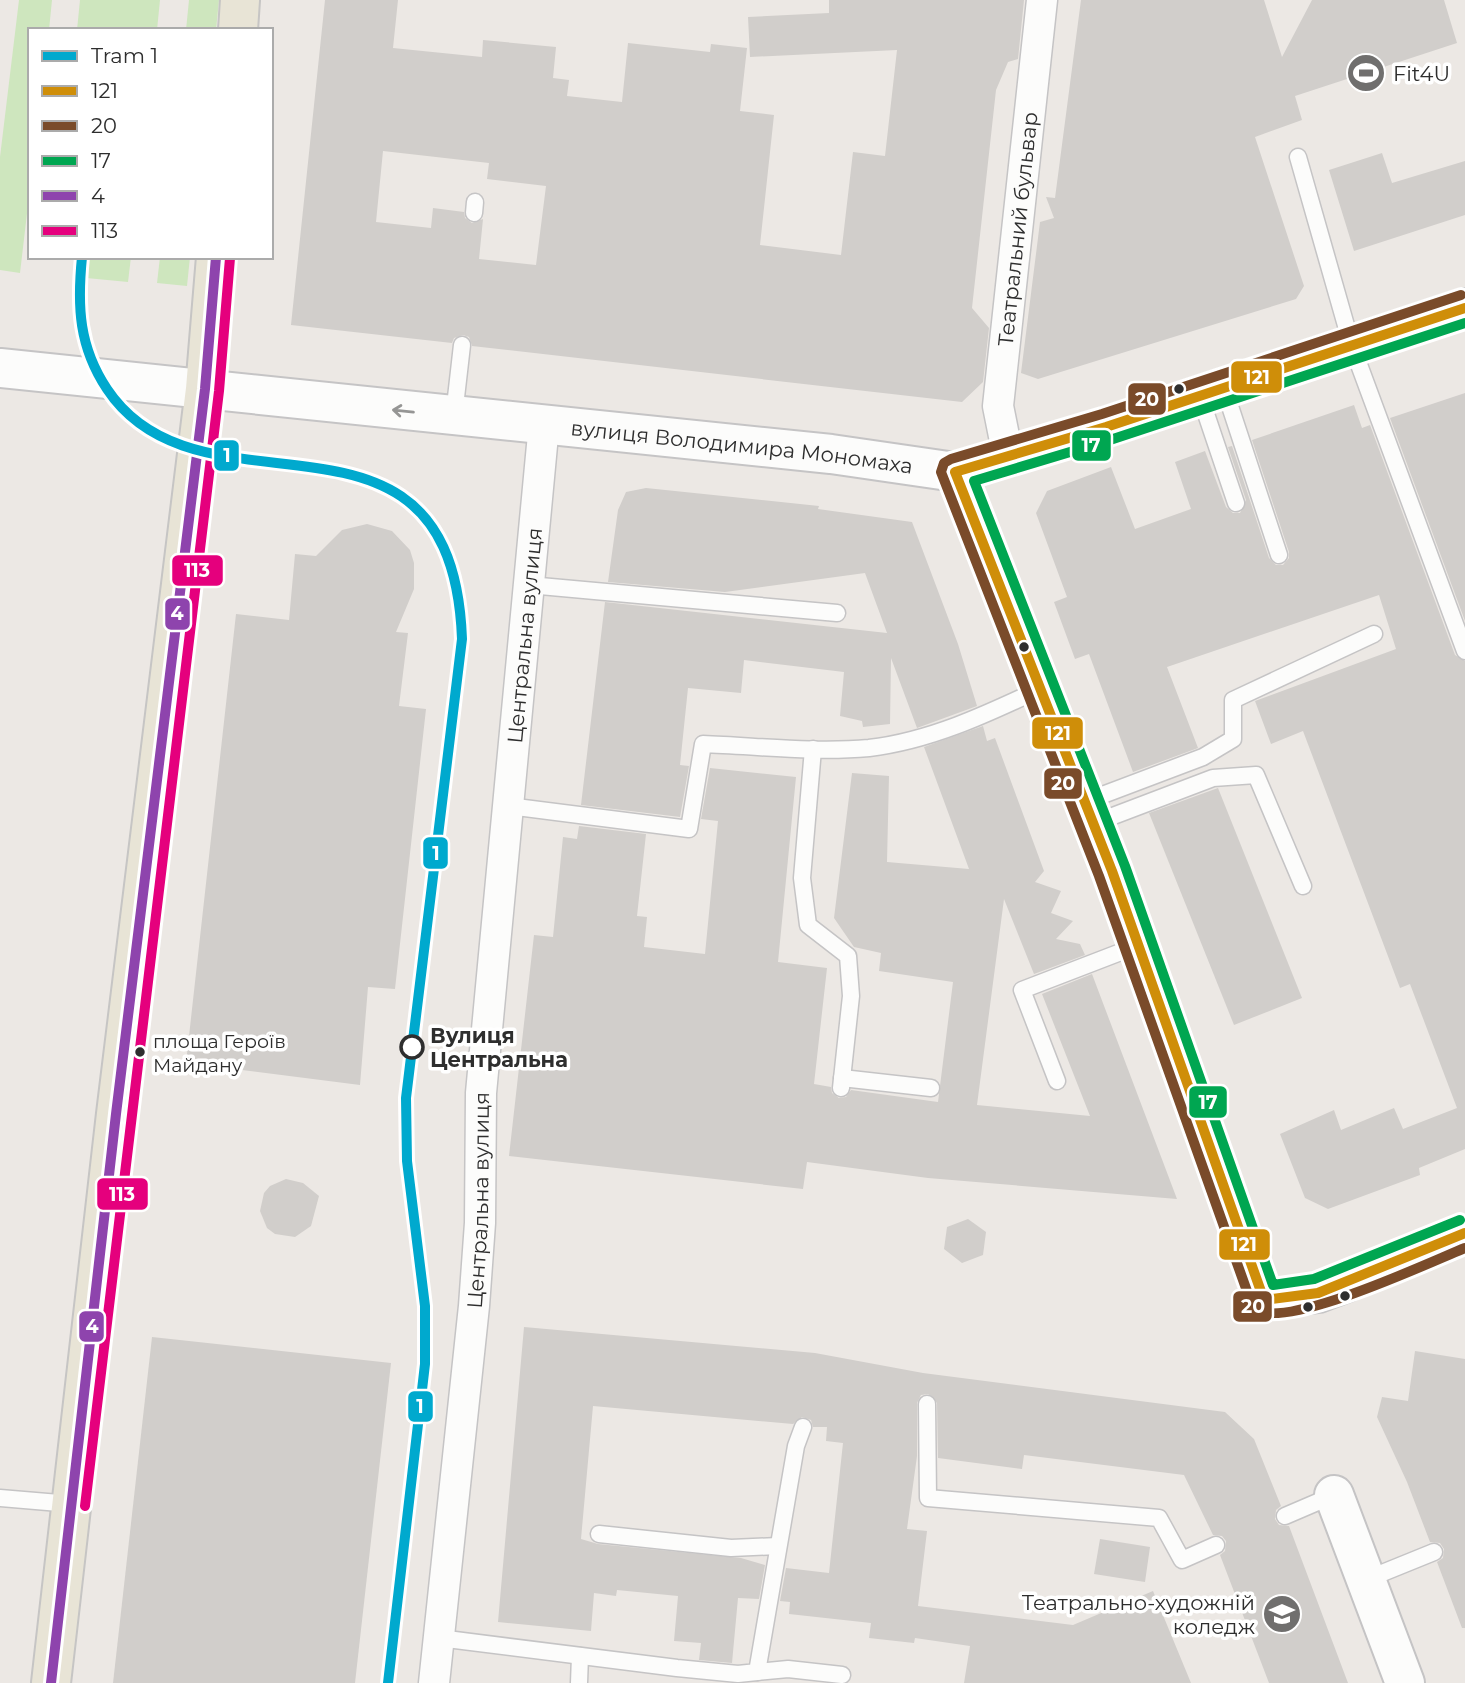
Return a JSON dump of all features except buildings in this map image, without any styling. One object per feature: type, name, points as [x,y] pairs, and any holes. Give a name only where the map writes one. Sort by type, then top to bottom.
[{"type":"main road","points":[[237,28],[240,0]]},
{"type":"main road","points":[[51,1683],[205,389],[216,259]]},
{"type":"main road","name":"вулиця Володимира Мономаха","points":[[0,368],[831,454],[955,472],[1212,392],[1351,343],[1465,308]]},
{"type":"main road","points":[[1264,1300],[1318,1293],[1347,1282]]},
{"type":"main road","points":[[1334,1495],[1405,1683]]},
{"type":"street","name":"Театральний бульвар","points":[[1008,456],[998,406],[1042,0]]},
{"type":"street","name":"Центральна вулиця","points":[[434,1683],[476,1290],[480,1223],[479,1124],[544,425]]},
{"type":"street","points":[[955,472],[1139,945],[1264,1300]]},
{"type":"street","points":[[1347,1282],[1465,1233]]},
{"type":"lane","points":[[1298,157],[1351,343],[1465,651]]},
{"type":"lane","points":[[454,416],[461,345]]},
{"type":"lane","points":[[1212,392],[1236,503]]},
{"type":"lane","points":[[1212,392],[1279,555]]},
{"type":"lane","points":[[529,584],[837,614]]},
{"type":"lane","points":[[1088,813],[1203,757],[1233,738],[1233,699],[1374,634]]},
{"type":"lane","points":[[508,806],[689,829],[703,744],[819,749],[869,748],[938,732],[1040,690]]},
{"type":"lane","points":[[819,749],[802,878],[808,925],[848,956],[851,996],[841,1083],[931,1088]]},
{"type":"lane","points":[[1088,813],[1213,778],[1256,775],[1303,886]]},
{"type":"lane","points":[[1056,1082],[1022,990],[1139,945]]},
{"type":"lane","points":[[927,1404],[928,1498],[1159,1518],[1182,1560],[1216,1545]]},
{"type":"lane","points":[[757,1672],[796,1446],[803,1427]]},
{"type":"lane","points":[[1285,1516],[1334,1495]]},
{"type":"lane","points":[[0,1498],[71,1504]]},
{"type":"lane","points":[[599,1534],[731,1548],[778,1546]]},
{"type":"lane","points":[[1365,1580],[1434,1552]]},
{"type":"lane","points":[[439,1638],[580,1656],[676,1675],[738,1674],[788,1669],[842,1675]]},
{"type":"lane","points":[[579,1683],[580,1656]]},
{"type":"green space","points":[[19,0],[52,0],[49,28],[28,28],[28,205],[20,273],[0,270],[0,157]]},
{"type":"green space","points":[[80,0],[160,0],[157,28],[77,28]]},
{"type":"green space","points":[[189,0],[219,0],[216,28],[186,28]]},
{"type":"green space","points":[[77,259],[131,259],[128,282],[76,277]]},
{"type":"green space","points":[[160,259],[190,259],[187,286],[157,283]]},
{"type":"tram line","name":"1","points":[[82,259],[80,310],[85,342],[91,358],[107,389],[149,430],[201,451],[316,468],[370,481],[416,508],[448,558],[462,639],[406,1098],[407,1161],[425,1306],[425,1364],[388,1683]]},
{"type":"transit line","name":"4","points":[[51,1683],[116,1114],[205,389],[216,259]]},
{"type":"transit line","name":"113","points":[[85,1506],[219,391],[230,259]]},
{"type":"transit line","name":"20","points":[[1461,295],[1102,414],[951,459],[944,463],[941,472],[1099,876],[1253,1308],[1268,1313],[1323,1304],[1390,1280],[1465,1248]]},
{"type":"transit line","name":"121","points":[[1465,308],[1106,427],[955,472],[1112,871],[1264,1300],[1318,1293],[1465,1233]]},
{"type":"transit line","name":"17","points":[[1460,1220],[1314,1279],[1273,1285],[1125,866],[974,481],[1110,440],[1465,323]]},
{"type":"place","name":"Fit4U","points":[[1366,73]]},
{"type":"place","name":"Вулиця Центральна","points":[[412,1047]]},
{"type":"place","name":"площа Героїв Майдану","points":[[140,1052]]},
{"type":"place","name":"Театрально-художній коледж","points":[[1282,1614]]}]
